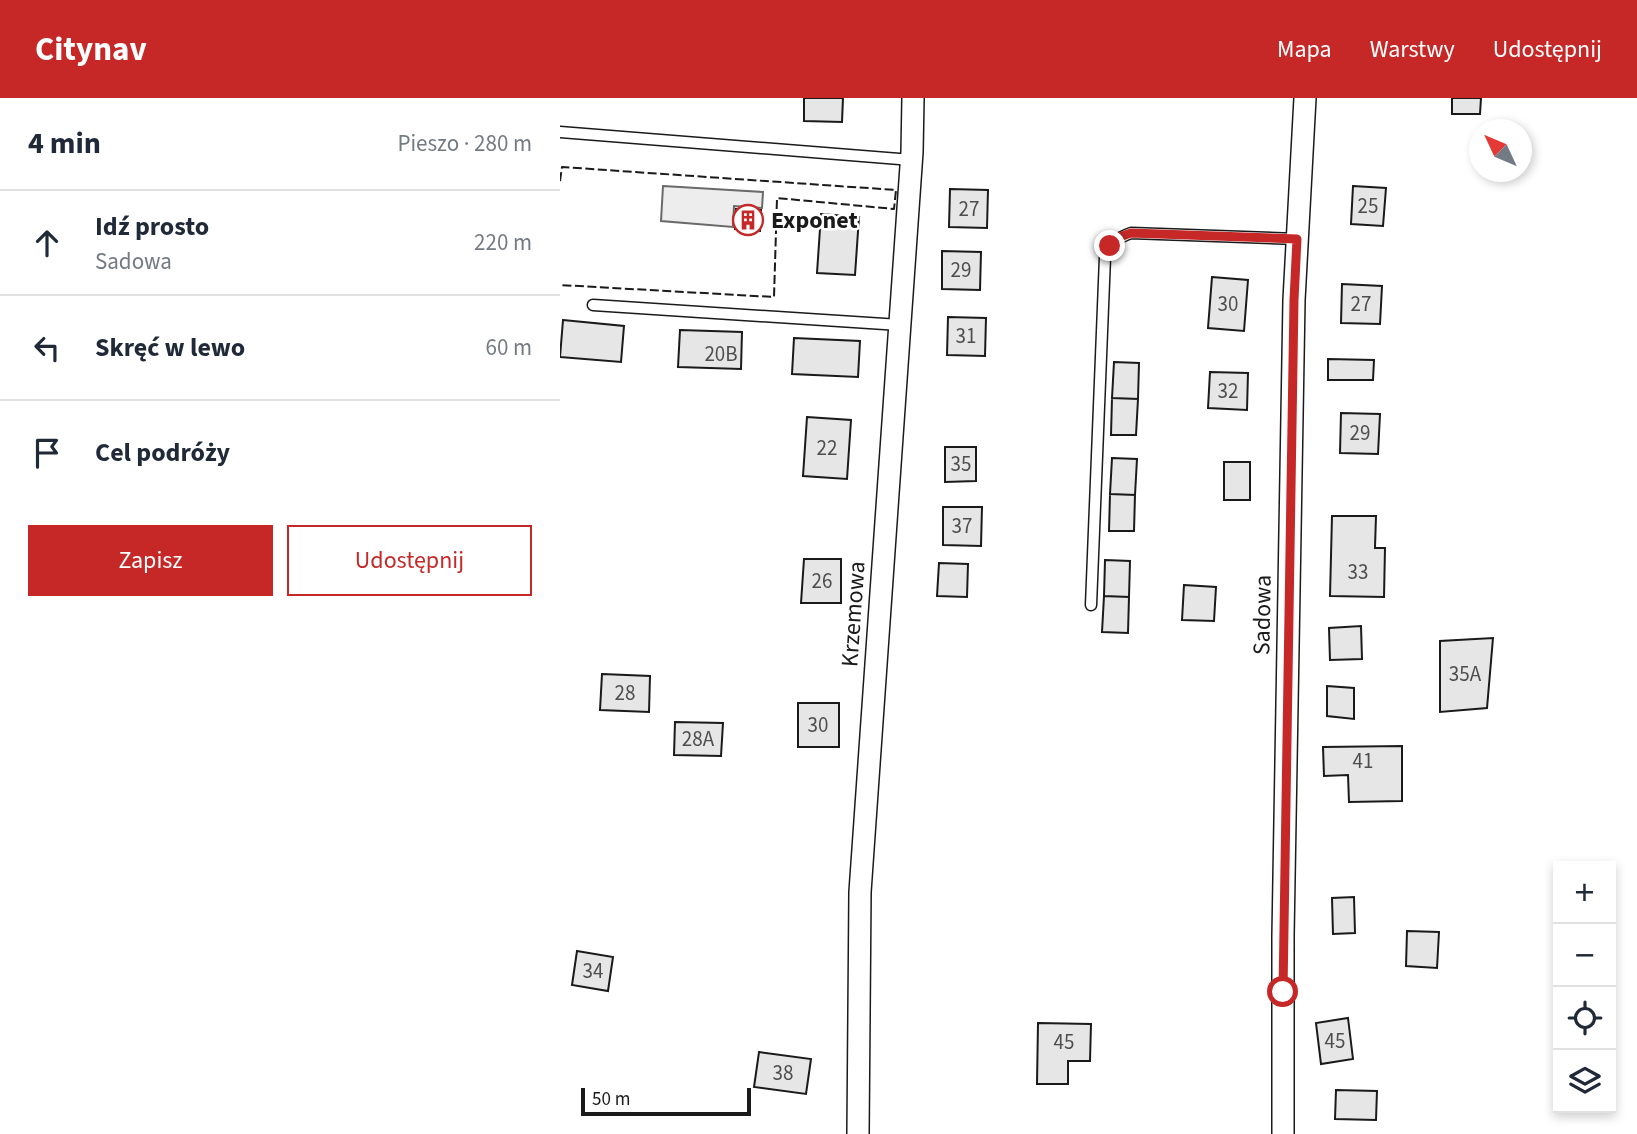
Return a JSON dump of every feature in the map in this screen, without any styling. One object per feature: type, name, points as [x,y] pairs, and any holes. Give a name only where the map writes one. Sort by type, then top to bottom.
[{"type":"street","name":"Krzemowa","points":[[858,1134],[860,892],[912,160],[913,98]]},
{"type":"street","name":"Sadowa","points":[[1283,1134],[1283,909],[1294,300],[1305,98]]},
{"type":"lane","points":[[560,132],[912,160]]},
{"type":"lane","points":[[1091,605],[1105,257],[1110,246],[1119,237],[1131,233],[1297,239]]},
{"type":"lane","points":[[593,305],[900,326]]},
{"type":"shaded area","points":[[663,186],[763,192],[762,208],[734,206],[733,227],[661,221]]},
{"type":"building","points":[[804,98],[843,98],[842,122],[804,121]]},
{"type":"building","points":[[1452,98],[1481,98],[1480,114],[1452,114]]},
{"type":"building","points":[[1353,186],[1386,188],[1383,226],[1351,224]]},
{"type":"building","points":[[950,189],[988,190],[987,228],[949,227]]},
{"type":"building","name":"Exponet","points":[[736,209],[761,210],[760,231],[735,229]]},
{"type":"building","points":[[821,214],[859,217],[855,275],[817,273]]},
{"type":"building","points":[[942,251],[981,252],[980,290],[942,289]]},
{"type":"building","points":[[1212,277],[1248,280],[1244,331],[1208,328]]},
{"type":"building","points":[[1342,284],[1382,286],[1380,324],[1341,323]]},
{"type":"building","points":[[948,317],[986,318],[985,356],[947,355]]},
{"type":"building","points":[[563,320],[624,326],[621,362],[560,357]]},
{"type":"building","points":[[680,330],[742,332],[741,369],[678,367]]},
{"type":"building","points":[[794,338],[860,341],[858,377],[792,374]]},
{"type":"building","points":[[1328,359],[1374,360],[1373,380],[1328,380]]},
{"type":"building","points":[[1114,362],[1139,363],[1138,399],[1112,398]]},
{"type":"building","points":[[1210,372],[1248,373],[1247,410],[1208,408]]},
{"type":"building","points":[[1112,398],[1138,399],[1136,435],[1111,435]]},
{"type":"building","points":[[1341,413],[1380,414],[1378,454],[1340,453]]},
{"type":"building","points":[[807,417],[851,420],[847,479],[803,476]]},
{"type":"building","points":[[945,447],[976,447],[976,481],[945,482]]},
{"type":"building","points":[[1112,458],[1137,459],[1135,495],[1110,494]]},
{"type":"building","points":[[1224,462],[1250,462],[1250,500],[1224,500]]},
{"type":"building","points":[[1110,494],[1135,495],[1134,531],[1109,531]]},
{"type":"building","points":[[943,507],[982,507],[981,546],[943,545]]},
{"type":"building","points":[[1332,516],[1376,516],[1375,548],[1385,548],[1384,597],[1330,596]]},
{"type":"building","points":[[804,559],[841,559],[841,603],[801,603]]},
{"type":"building","points":[[1105,560],[1130,561],[1129,597],[1104,596]]},
{"type":"building","points":[[939,563],[968,564],[967,597],[937,596]]},
{"type":"building","points":[[1184,585],[1216,587],[1214,621],[1182,620]]},
{"type":"building","points":[[1104,596],[1129,597],[1128,633],[1102,632]]},
{"type":"building","points":[[1361,626],[1362,659],[1330,660],[1329,628]]},
{"type":"building","points":[[1493,638],[1487,708],[1440,712],[1440,641]]},
{"type":"building","points":[[602,674],[650,676],[649,712],[600,710]]},
{"type":"building","points":[[1327,686],[1354,688],[1354,719],[1327,716]]},
{"type":"building","points":[[798,703],[839,703],[839,747],[798,747]]},
{"type":"building","points":[[675,722],[723,723],[721,756],[674,755]]},
{"type":"building","points":[[1402,746],[1402,801],[1349,802],[1348,775],[1324,776],[1323,747]]},
{"type":"building","points":[[1354,897],[1355,933],[1333,934],[1332,898]]},
{"type":"building","points":[[1407,931],[1439,932],[1437,968],[1406,966]]},
{"type":"building","points":[[577,951],[613,957],[608,991],[572,985]]},
{"type":"building","points":[[1348,1018],[1353,1059],[1321,1064],[1316,1023]]},
{"type":"building","points":[[1038,1023],[1091,1024],[1090,1061],[1068,1061],[1068,1084],[1037,1084]]},
{"type":"building","points":[[759,1052],[811,1059],[806,1094],[754,1087]]},
{"type":"building","points":[[1336,1090],[1377,1091],[1376,1120],[1335,1119]]},
{"type":"fence","points":[[560,181],[562,167],[896,190],[894,209],[777,198],[774,297],[560,285]]},
{"type":"place","name":"Exponet","points":[[748,220]]},
{"type":"route","points":[[1110,246],[1119,237],[1131,233],[1297,239],[1283,992]]}]
